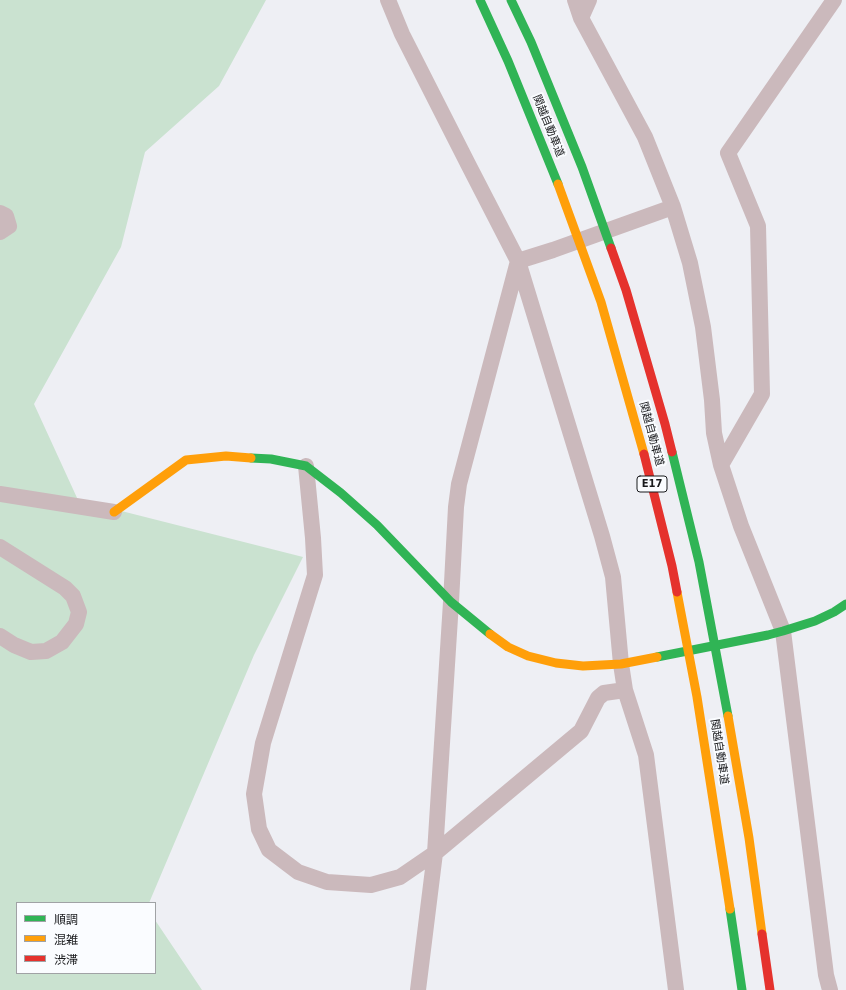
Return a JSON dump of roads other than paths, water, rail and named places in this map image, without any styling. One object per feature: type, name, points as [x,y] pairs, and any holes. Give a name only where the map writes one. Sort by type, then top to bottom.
[{"type":"main road","name":"関越自動車道","points":[[480,0],[508,61],[557,181],[601,302],[640,436],[672,566],[698,697],[742,990]]},
{"type":"main road","name":"関越自動車道","points":[[511,0],[531,42],[582,167],[626,290],[665,424],[699,562],[724,696],[749,838],[770,990]]},
{"type":"main road","points":[[114,512],[186,460],[234,456],[271,459],[306,466],[342,493],[377,525],[452,602],[508,647],[528,656],[556,663],[583,666],[628,662],[775,633],[815,621],[834,612],[846,604]]},
{"type":"street","points":[[388,0],[402,34],[518,261],[602,536],[613,577],[628,662],[626,690],[646,755],[676,990]]},
{"type":"street","points":[[575,0],[581,18],[645,137],[674,207],[690,263],[703,327],[712,400],[714,433],[721,465],[775,633],[826,975],[830,990]]},
{"type":"street","points":[[581,18],[589,0]]},
{"type":"street","points":[[721,465],[762,394],[758,226],[728,153],[834,0]]},
{"type":"street","points":[[518,261],[674,207]]},
{"type":"street","points":[[0,213],[6,216],[9,226],[0,232]]},
{"type":"street","points":[[418,990],[435,853],[452,602],[456,507],[459,484],[518,261]]},
{"type":"street","points":[[306,466],[315,575],[263,743],[254,794],[259,829],[269,850],[298,872],[327,882],[371,885],[400,877],[435,853],[581,731],[598,698],[604,692],[626,690]]},
{"type":"street","points":[[0,494],[114,512]]},
{"type":"street","points":[[0,547],[65,588],[73,596],[79,612],[76,624],[62,642],[46,651],[31,652],[14,645],[0,636]]}]
